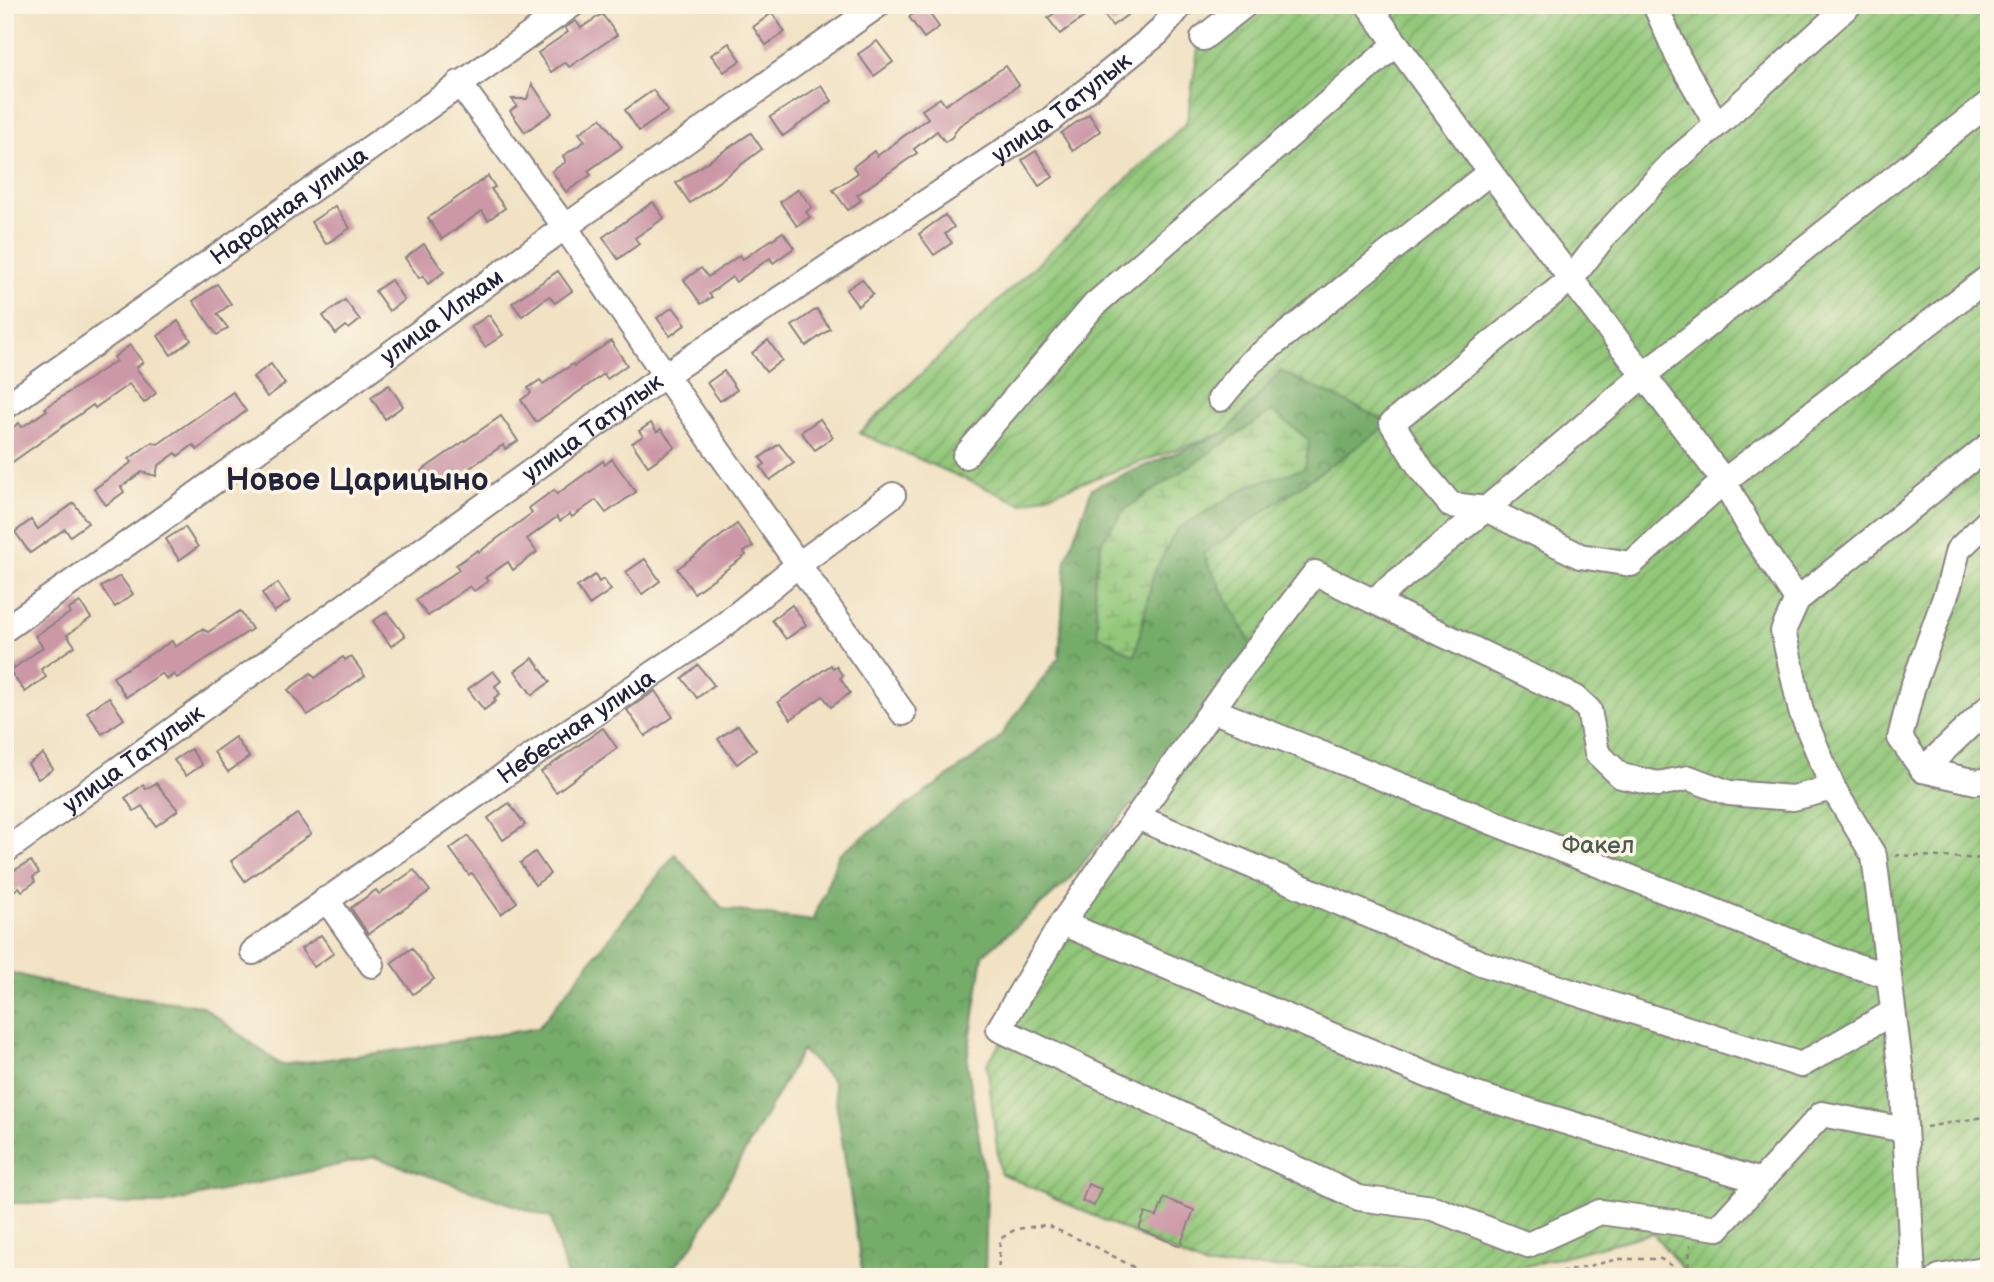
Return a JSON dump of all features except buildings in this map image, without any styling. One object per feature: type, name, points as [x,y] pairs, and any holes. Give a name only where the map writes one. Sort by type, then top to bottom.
[{"type":"street","name":"Народная улица","points":[[5,407],[572,5]]},
{"type":"street","name":"улица Илхам","points":[[5,629],[162,520],[565,227],[878,5]]},
{"type":"street","name":"улица Татулык","points":[[5,851],[665,375],[1050,120],[1158,33],[1181,5]]},
{"type":"street","points":[[1203,38],[1245,5]]},
{"type":"street","points":[[1368,5],[1490,172],[1724,481],[1754,535],[1797,600]]},
{"type":"street","points":[[1655,5],[1678,57],[1716,123]]},
{"type":"street","points":[[1849,5],[1674,161],[1605,235],[1572,278],[1392,423],[1423,472],[1451,505],[1486,509],[1580,556],[1631,564],[1724,481],[1989,277]]},
{"type":"street","points":[[965,456],[1095,304],[1396,44]]},
{"type":"street","points":[[459,83],[565,227],[665,375],[902,713]]},
{"type":"street","points":[[1373,601],[1645,374],[1989,103]]},
{"type":"street","points":[[1220,399],[1251,362],[1490,172]]},
{"type":"street","points":[[1913,1277],[1905,1130],[1874,856],[1833,789],[1801,711],[1783,631],[1797,600],[1989,445]]},
{"type":"street","name":"Небесная улица","points":[[253,952],[527,759],[718,630],[798,565],[893,495]]},
{"type":"street","points":[[1989,520],[1958,550],[1949,586],[1912,690],[1900,738],[1923,770],[1976,782],[1989,780]]},
{"type":"street","points":[[1833,789],[1793,798],[1729,793],[1689,778],[1658,784],[1621,776],[1597,753],[1589,710],[1576,698],[1315,573],[1212,710],[1062,923],[999,1029],[1359,1198],[1433,1208],[1528,1245],[1600,1212],[1718,1228],[1822,1114],[1905,1130]]},
{"type":"street","points":[[1923,770],[1989,707]]},
{"type":"street","points":[[1212,710],[1837,960],[1889,976]]},
{"type":"street","points":[[1137,817],[1481,963],[1801,1065],[1893,1012]]},
{"type":"street","points":[[326,899],[372,965]]},
{"type":"street","points":[[1062,923],[1473,1094],[1761,1181]]},
{"type":"street","points":[[1939,1277],[1989,1268]]},
{"type":"path","points":[[1874,856],[1909,854],[1989,859]]},
{"type":"path","points":[[1905,1130],[1989,1116]]},
{"type":"path","points":[[998,1277],[1000,1239],[1016,1229],[1046,1225],[1096,1247],[1152,1277]]},
{"type":"path","points":[[1688,1276],[1689,1245],[1718,1228]]},
{"type":"path","points":[[1541,1277],[1619,1259],[1661,1259],[1688,1276]]},
{"type":"green space","name":"Факел","points":[[1219,5],[1989,5],[1989,1277],[1689,1277],[1653,1233],[1519,1268],[1206,1267],[1000,1173],[987,1064],[1212,710],[1257,655],[1203,554],[1391,423],[1280,371],[1226,432],[1022,504],[859,433],[1187,122],[1199,42]]},
{"type":"green space","points":[[1280,371],[1392,423],[1257,654],[1067,882],[983,955],[967,1061],[987,1190],[985,1277],[863,1277],[833,1081],[802,1050],[691,1248],[665,1277],[567,1277],[551,1218],[374,1157],[163,1204],[5,1203],[5,971],[73,989],[202,1006],[281,1065],[538,1028],[675,854],[723,909],[813,921],[839,854],[995,743],[1059,657],[1066,560],[1092,488],[1226,432]]},
{"type":"green space","points":[[1272,411],[1309,440],[1305,468],[1251,485],[1177,529],[1153,575],[1135,656],[1098,634],[1094,581],[1102,541],[1124,510]]},
{"type":"district","name":"Новое Царицыно","points":[[357,479]]}]
